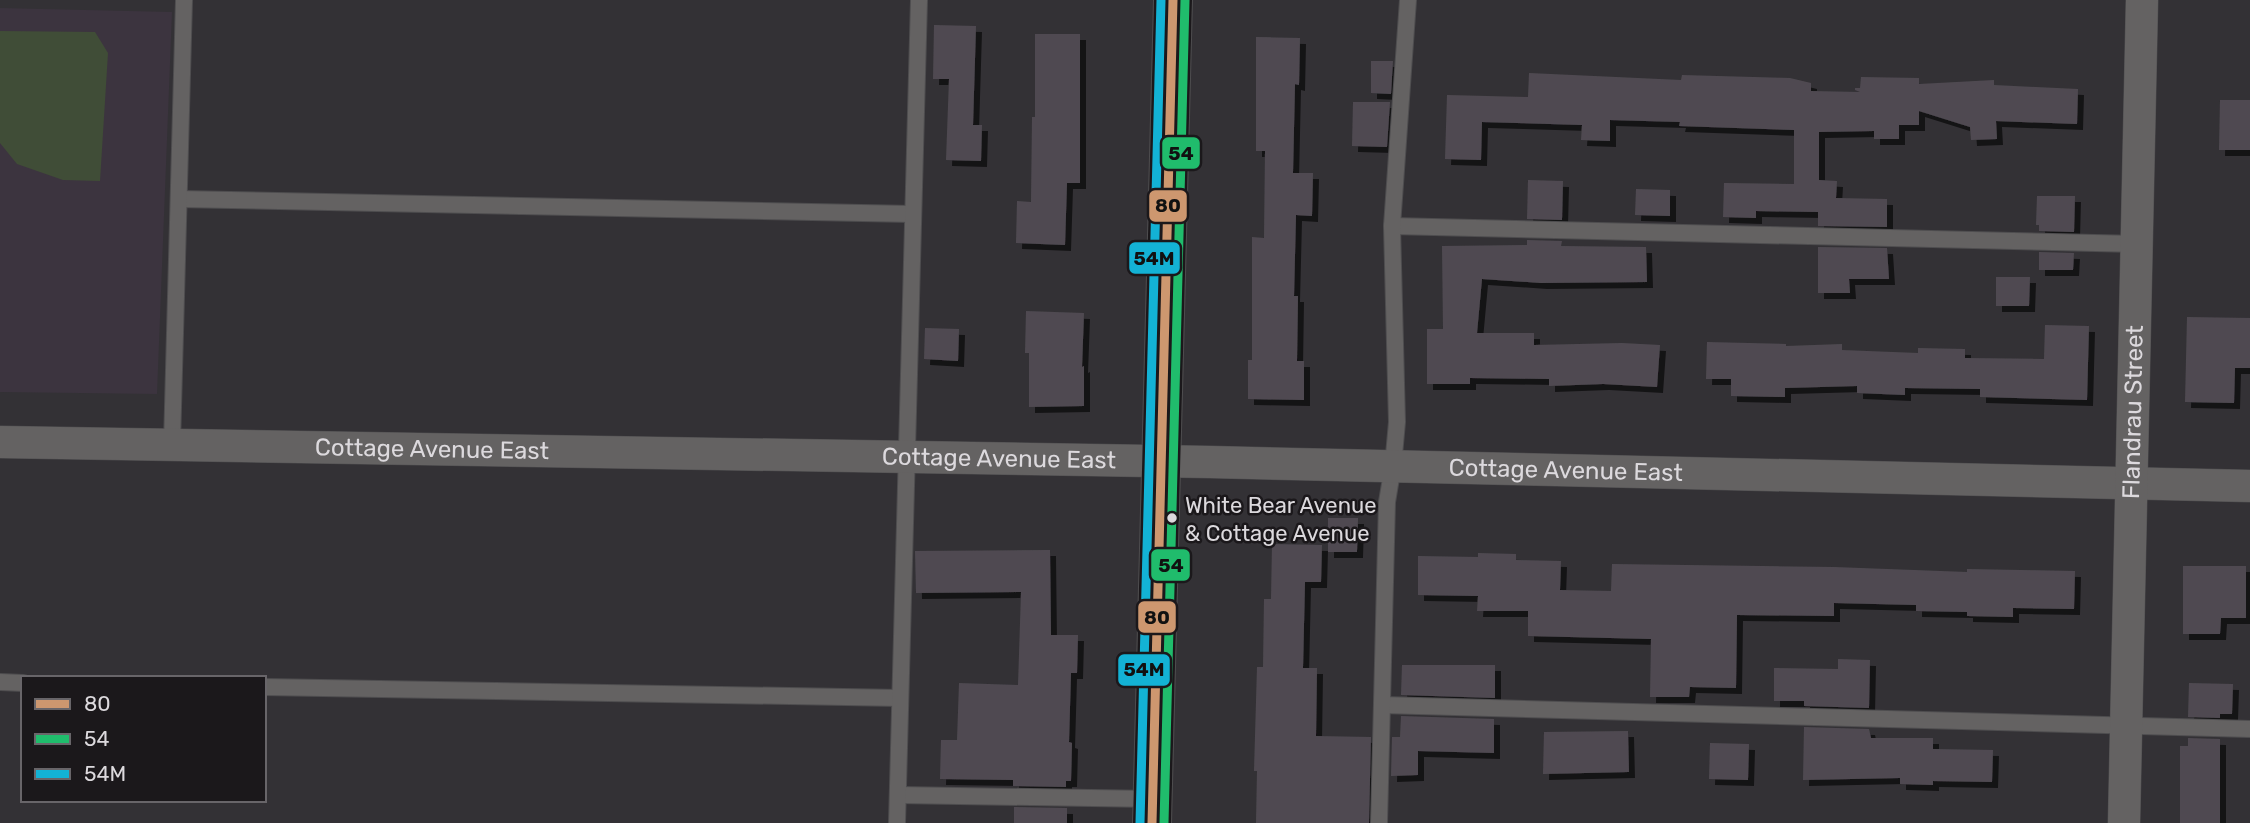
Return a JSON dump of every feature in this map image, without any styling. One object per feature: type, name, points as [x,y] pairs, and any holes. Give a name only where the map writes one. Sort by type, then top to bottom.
[{"type":"main road","points":[[1152,811],[1173,0]]},
{"type":"street","name":"Flandrau Street","points":[[2124,823],[2142,0]]},
{"type":"street","name":"Cottage Avenue East","points":[[0,442],[1393,466],[2250,486]]},
{"type":"lane","points":[[172,444],[184,0]]},
{"type":"lane","points":[[897,823],[919,0]]},
{"type":"lane","points":[[1379,823],[1387,502],[1396,422],[1392,226],[1408,0]]},
{"type":"lane","points":[[179,199],[912,214]]},
{"type":"lane","points":[[1392,226],[2137,244]]},
{"type":"lane","points":[[0,682],[21,683]]},
{"type":"lane","points":[[266,687],[900,698]]},
{"type":"lane","points":[[1382,705],[2250,729]]},
{"type":"lane","points":[[898,795],[1152,811]]},
{"type":"shaded area","points":[[0,8],[172,12],[157,394],[0,392]]},
{"type":"green space","points":[[0,31],[95,32],[108,53],[100,181],[63,180],[17,164],[0,143]]},
{"type":"building","points":[[934,25],[976,26],[973,125],[982,125],[981,161],[946,160],[949,79],[933,79]]},
{"type":"building","points":[[1035,34],[1080,34],[1080,183],[1067,183],[1065,245],[1016,243],[1017,201],[1031,202]]},
{"type":"building","points":[[1256,37],[1300,38],[1299,85],[1295,84],[1293,173],[1313,173],[1312,216],[1296,215],[1294,296],[1298,296],[1297,361],[1304,361],[1304,400],[1248,399],[1248,360],[1252,360],[1252,237],[1264,238],[1265,151],[1256,151]]},
{"type":"building","points":[[1371,61],[1393,61],[1391,94],[1371,93]]},
{"type":"building","points":[[1529,73],[1681,80],[1682,75],[1790,78],[1811,83],[1811,91],[1860,92],[1855,88],[1860,88],[1861,77],[1919,78],[1919,84],[1994,80],[1994,85],[2078,89],[2077,124],[1996,121],[1997,139],[1971,140],[1970,127],[1919,111],[1919,125],[1899,125],[1899,139],[1874,139],[1874,131],[1819,132],[1819,180],[1837,181],[1836,198],[1887,199],[1887,227],[1818,226],[1818,212],[1756,211],[1756,218],[1723,217],[1724,183],[1794,184],[1794,130],[1679,126],[1680,122],[1610,120],[1610,141],[1581,140],[1582,125],[1482,122],[1481,160],[1445,159],[1447,95],[1528,97]]},
{"type":"building","points":[[2220,100],[2250,100],[2250,150],[2219,150]]},
{"type":"building","points":[[1353,102],[1390,102],[1387,147],[1352,146]]},
{"type":"building","points":[[1528,180],[1563,181],[1562,220],[1527,219]]},
{"type":"building","points":[[1636,189],[1670,190],[1670,216],[1635,215]]},
{"type":"building","points":[[2037,196],[2075,196],[2074,232],[2039,231],[2039,225],[2036,225]]},
{"type":"building","points":[[1527,240],[1562,241],[1561,246],[1646,247],[1647,282],[1541,283],[1482,279],[1477,333],[1534,333],[1534,345],[1660,345],[1657,387],[1603,384],[1549,386],[1549,379],[1470,378],[1470,384],[1427,384],[1427,329],[1443,329],[1442,246],[1527,245]]},
{"type":"building","points":[[1818,247],[1887,248],[1889,279],[1849,279],[1850,293],[1818,293]]},
{"type":"building","points":[[2039,252],[2074,253],[2073,270],[2039,270]]},
{"type":"building","points":[[1996,277],[2030,277],[2029,306],[1996,306]]},
{"type":"building","points":[[1026,311],[1084,313],[1084,406],[1029,407],[1029,353],[1025,353]]},
{"type":"building","points":[[2187,317],[2250,318],[2250,368],[2235,368],[2234,403],[2185,402]]},
{"type":"building","points":[[2045,325],[2089,326],[2087,400],[1980,397],[1980,389],[1905,388],[1905,395],[1857,393],[1857,386],[1785,388],[1785,397],[1731,396],[1731,379],[1706,379],[1707,342],[1786,346],[1842,344],[1842,350],[1918,353],[1918,348],[1965,349],[1965,358],[2044,359]]},
{"type":"building","points":[[925,328],[959,329],[958,361],[924,359]]},
{"type":"building","points":[[1328,518],[1358,518],[1357,552],[1328,552]]},
{"type":"building","points":[[1272,544],[1322,545],[1321,582],[1305,582],[1303,668],[1317,668],[1316,736],[1371,737],[1369,823],[1256,823],[1257,771],[1254,771],[1257,667],[1263,667],[1264,599],[1271,599]]},
{"type":"building","points":[[1050,550],[1051,635],[1078,635],[1077,673],[1071,673],[1071,781],[1066,781],[1066,787],[1013,786],[1013,780],[940,779],[941,740],[957,740],[959,683],[1018,685],[1021,592],[916,593],[915,551]]},
{"type":"building","points":[[1478,553],[1516,554],[1516,560],[1561,561],[1560,590],[1611,591],[1612,564],[1967,572],[1967,569],[2075,571],[2074,609],[2013,608],[2013,617],[1967,616],[1967,612],[1916,611],[1916,605],[1834,603],[1834,616],[1737,615],[1736,688],[1690,687],[1689,697],[1650,697],[1651,639],[1528,636],[1528,611],[1477,611],[1478,596],[1418,595],[1418,556],[1478,557]]},
{"type":"building","points":[[2183,566],[2246,566],[2246,618],[2221,618],[2220,634],[2183,634]]},
{"type":"building","points":[[1838,659],[1870,660],[1869,708],[1804,706],[1804,701],[1774,701],[1774,668],[1838,669]]},
{"type":"building","points":[[1402,665],[1495,665],[1495,698],[1401,695]]},
{"type":"building","points":[[2189,683],[2233,684],[2232,714],[2220,714],[2220,718],[2188,717]]},
{"type":"building","points":[[1401,716],[1494,719],[1494,753],[1418,751],[1418,775],[1391,776],[1392,737],[1400,737]]},
{"type":"building","points":[[1804,727],[1869,729],[1871,738],[1933,738],[1933,749],[1993,750],[1992,782],[1933,781],[1933,785],[1900,784],[1900,778],[1803,780]]},
{"type":"building","points":[[1628,731],[1629,772],[1543,774],[1544,732]]},
{"type":"building","points":[[2188,738],[2220,739],[2220,823],[2180,823],[2180,746],[2188,746]]},
{"type":"building","points":[[1710,743],[1749,744],[1748,780],[1709,779]]},
{"type":"building","points":[[1014,807],[1067,808],[1067,823],[1014,823]]},
{"type":"transit line","name":"54M","points":[[1140,823],[1161,0]]},
{"type":"transit line","name":"80","points":[[1152,823],[1173,0]]},
{"type":"transit line","name":"54","points":[[1164,823],[1185,0]]},
{"type":"place","name":"White Bear Avenue & Cottage Avenue","points":[[1172,518]]}]
